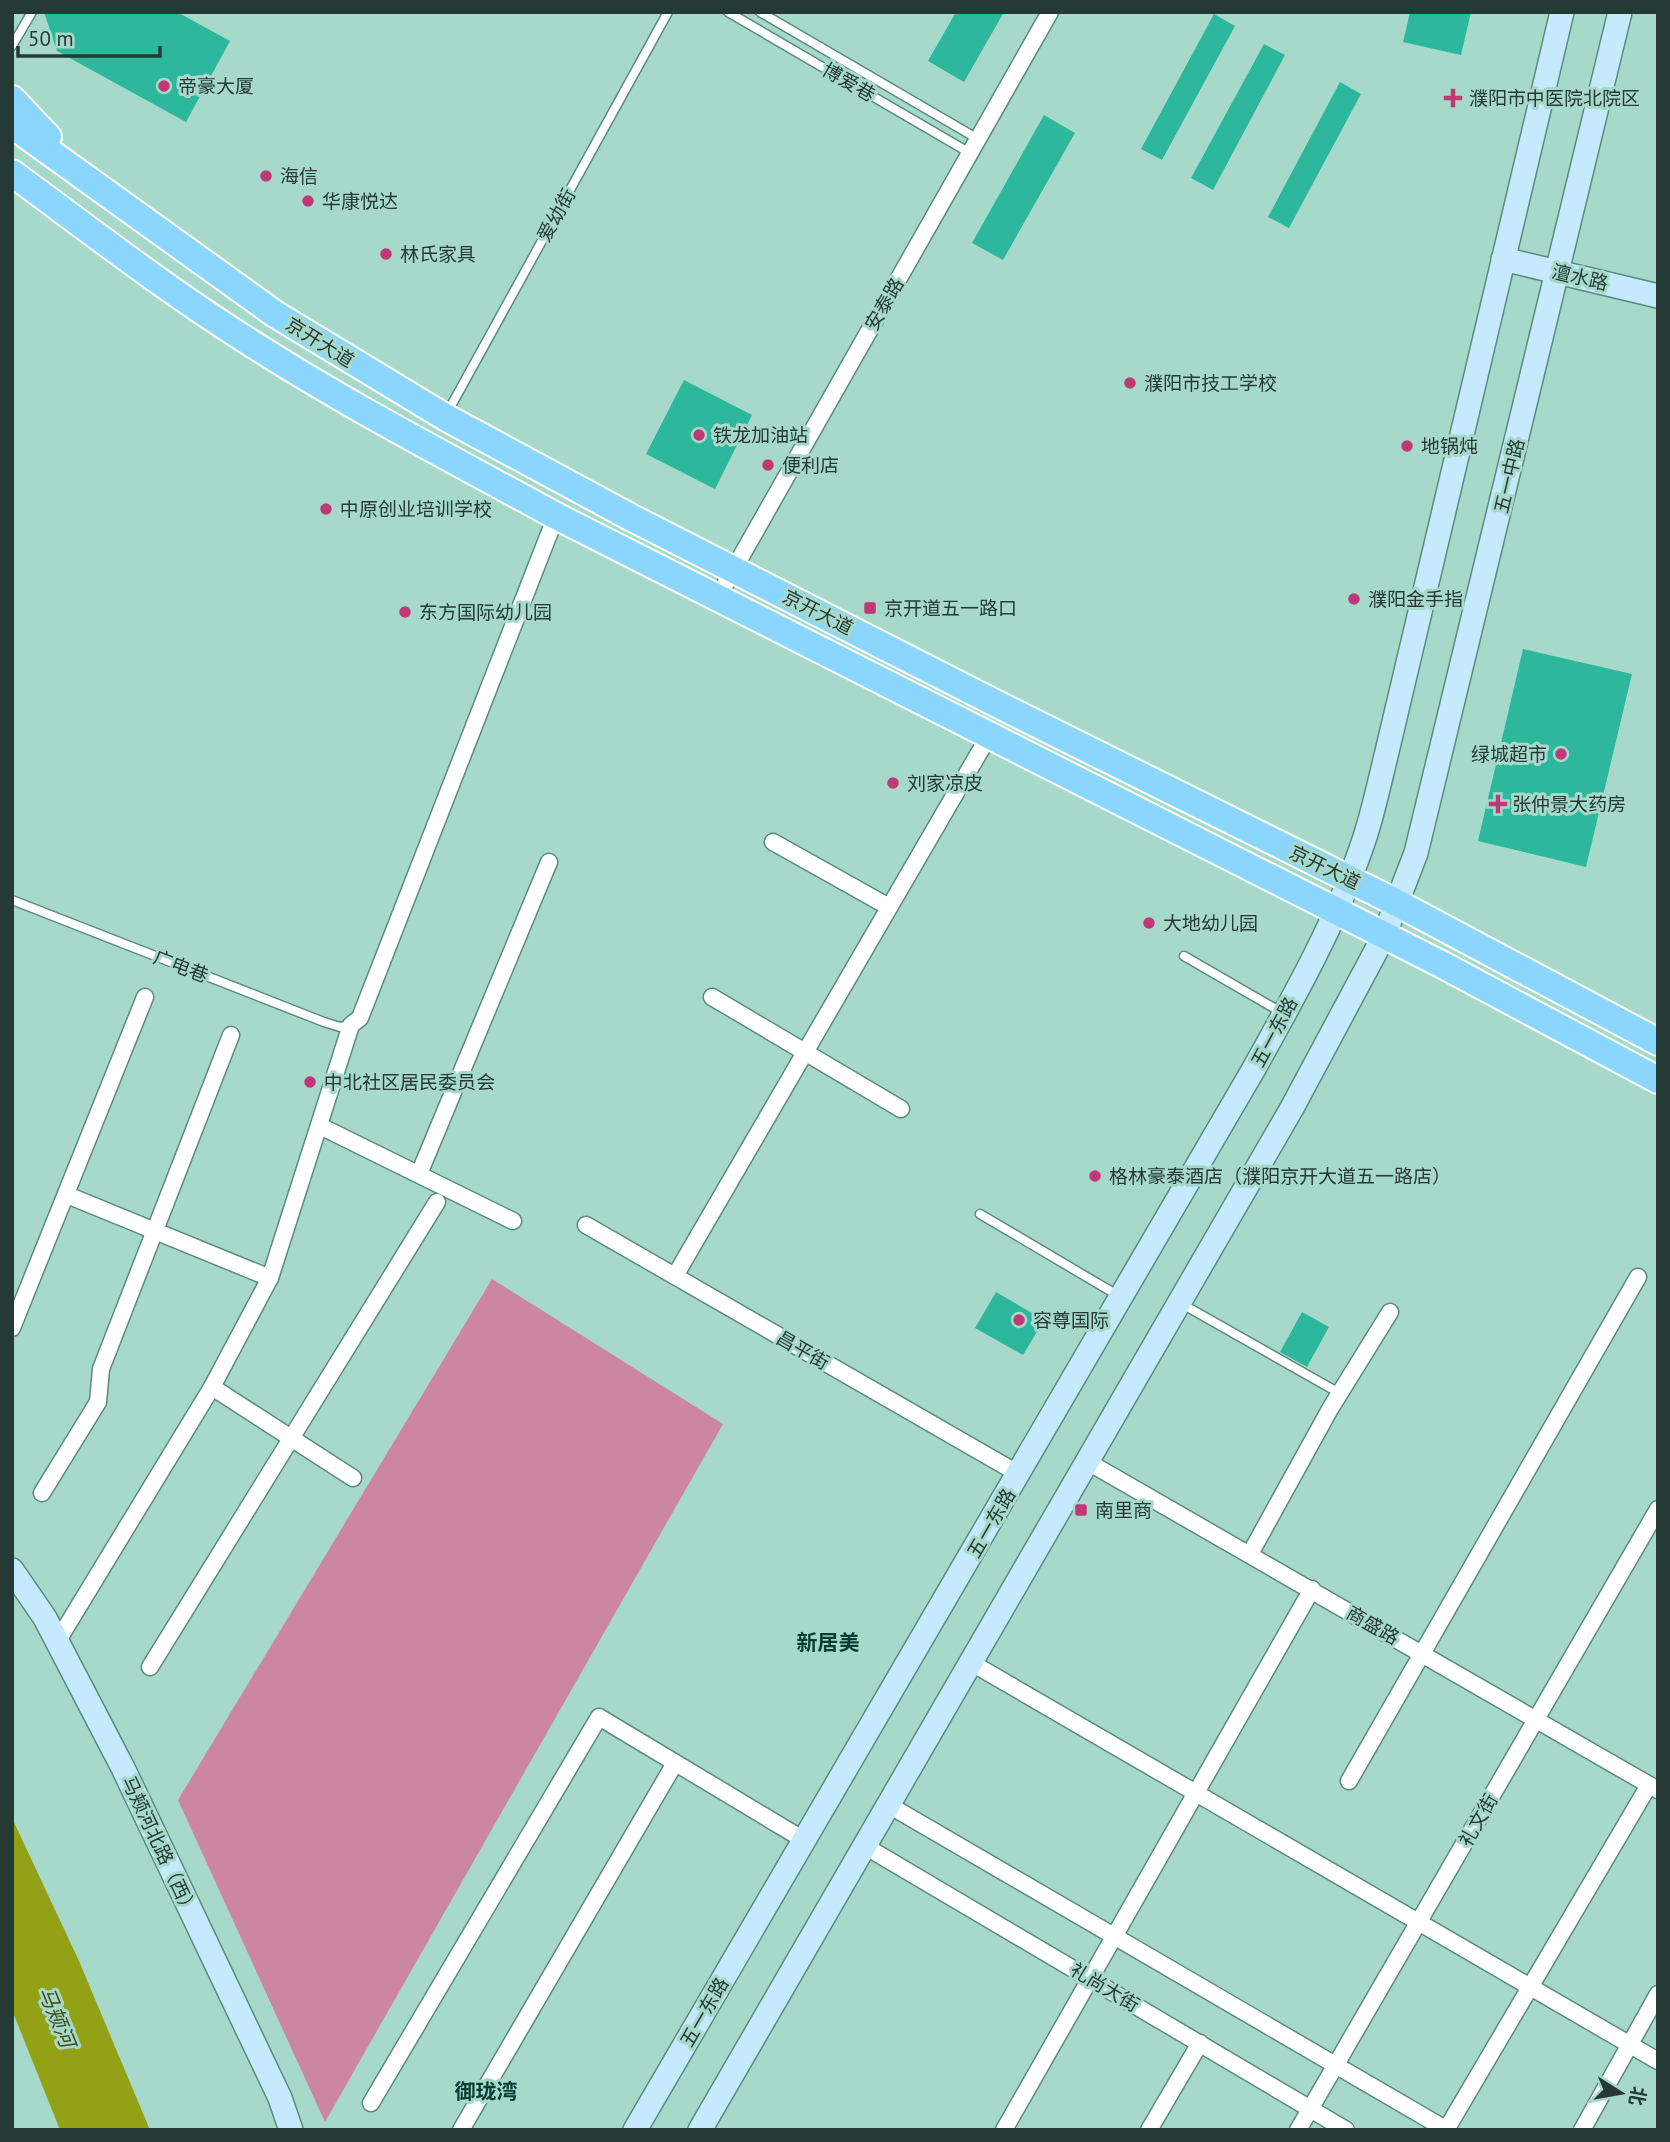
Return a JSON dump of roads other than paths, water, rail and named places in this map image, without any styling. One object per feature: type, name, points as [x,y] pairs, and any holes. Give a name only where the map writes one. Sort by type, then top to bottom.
[{"type":"main road","points":[[12,99],[97,189]]},
{"type":"main road","name":"京开大道","points":[[12,125],[97,189],[275,314],[445,417],[632,518],[1399,904],[1658,1042]]},
{"type":"main road","name":"京开大道","points":[[12,173],[195,307],[265,352],[556,516],[1335,910],[1658,1080]]},
{"type":"main road","points":[[12,193],[29,199],[121,253]]},
{"type":"street","name":"安泰路","points":[[718,597],[1050,12]]},
{"type":"street","points":[[1335,910],[1365,837],[1385,760],[1562,12]]},
{"type":"street","name":"五一中路","points":[[1384,936],[1399,904],[1437,776],[1620,12]]},
{"type":"street","name":"澶水路","points":[[1503,259],[1658,296]]},
{"type":"street","points":[[57,1642],[212,1387],[270,1278],[351,1025],[360,1018],[556,516]]},
{"type":"street","points":[[675,1276],[990,734]]},
{"type":"street","points":[[773,842],[890,907]]},
{"type":"street","points":[[419,1174],[549,862]]},
{"type":"street","name":"五一东路","points":[[635,2130],[1122,1297],[1284,1014],[1335,910]]},
{"type":"street","points":[[700,2130],[1180,1303],[1338,1026],[1384,936]]},
{"type":"street","points":[[12,1328],[145,997]]},
{"type":"street","points":[[712,997],[901,1110]]},
{"type":"street","points":[[42,1493],[98,1402],[102,1369],[231,1035]]},
{"type":"street","points":[[320,1126],[513,1221]]},
{"type":"street","points":[[67,1195],[270,1278]]},
{"type":"street","points":[[150,1667],[437,1202]]},
{"type":"street","name":"昌平街","points":[[586,1225],[1019,1474]]},
{"type":"street","points":[[1349,1782],[1638,1277]]},
{"type":"street","points":[[1250,1554],[1390,1312]]},
{"type":"street","points":[[212,1387],[353,1478]]},
{"type":"street","name":"商盛路","points":[[1088,1462],[1653,1787]]},
{"type":"street","name":"礼文街","points":[[1298,2130],[1658,1509]]},
{"type":"street","name":"马颊河北路（西）","points":[[12,1570],[57,1642],[123,1768],[280,2098],[291,2130]]},
{"type":"street","points":[[1004,2130],[1312,1589]]},
{"type":"street","points":[[970,1662],[1658,2061]]},
{"type":"street","points":[[371,2103],[599,1717],[804,1840]]},
{"type":"street","points":[[461,2130],[675,1763]]},
{"type":"street","points":[[887,1804],[1447,2130],[1530,1986],[1653,1787]]},
{"type":"street","name":"礼尚大街","points":[[863,1845],[1346,2130]]},
{"type":"street","points":[[1581,2130],[1658,1994]]},
{"type":"street","points":[[1149,2130],[1199,2043]]},
{"type":"lane","points":[[12,46],[32,12]]},
{"type":"lane","name":"爱幼街","points":[[445,417],[668,12]]},
{"type":"lane","name":"博爱巷","points":[[728,12],[974,146]]},
{"type":"lane","name":"博爱巷","points":[[760,12],[974,146]]},
{"type":"lane","name":"广电巷","points":[[12,900],[324,1022],[340,1027],[351,1025]]},
{"type":"lane","points":[[1184,956],[1284,1014]]},
{"type":"lane","points":[[980,1214],[1122,1297]]},
{"type":"lane","points":[[1180,1303],[1341,1394]]},
{"type":"water","name":"马颊河","points":[[12,1818],[79,1961],[150,2130],[60,2130],[12,2010]]},
{"type":"place","name":"帝豪大厦","points":[[164,86]]},
{"type":"place","name":"濮阳市中医院北院区","points":[[1453,98]]},
{"type":"place","name":"海信","points":[[266,176]]},
{"type":"place","name":"华康悦达","points":[[308,201]]},
{"type":"place","name":"林氏家具","points":[[386,254]]},
{"type":"place","name":"濮阳市技工学校","points":[[1130,383]]},
{"type":"place","name":"铁龙加油站","points":[[699,435]]},
{"type":"place","name":"地锅炖","points":[[1407,446]]},
{"type":"place","name":"便利店","points":[[768,465]]},
{"type":"place","name":"中原创业培训学校","points":[[326,509]]},
{"type":"place","name":"濮阳金手指","points":[[1354,599]]},
{"type":"place","name":"京开道五一路口","points":[[870,608]]},
{"type":"place","name":"东方国际幼儿园","points":[[405,612]]},
{"type":"place","name":"绿城超市","points":[[1561,754]]},
{"type":"place","name":"刘家凉皮","points":[[893,783]]},
{"type":"place","name":"张仲景大药房","points":[[1498,804]]},
{"type":"place","name":"大地幼儿园","points":[[1149,923]]},
{"type":"place","name":"中北社区居民委员会","points":[[310,1082]]},
{"type":"place","name":"格林豪泰酒店（濮阳京开大道五一路店）","points":[[1095,1176]]},
{"type":"place","name":"容尊国际","points":[[1019,1320]]},
{"type":"place","name":"南里商","points":[[1081,1510]]},
{"type":"district","name":"新居美","points":[[828,1642]]},
{"type":"district","name":"御珑湾","points":[[486,2091]]}]
